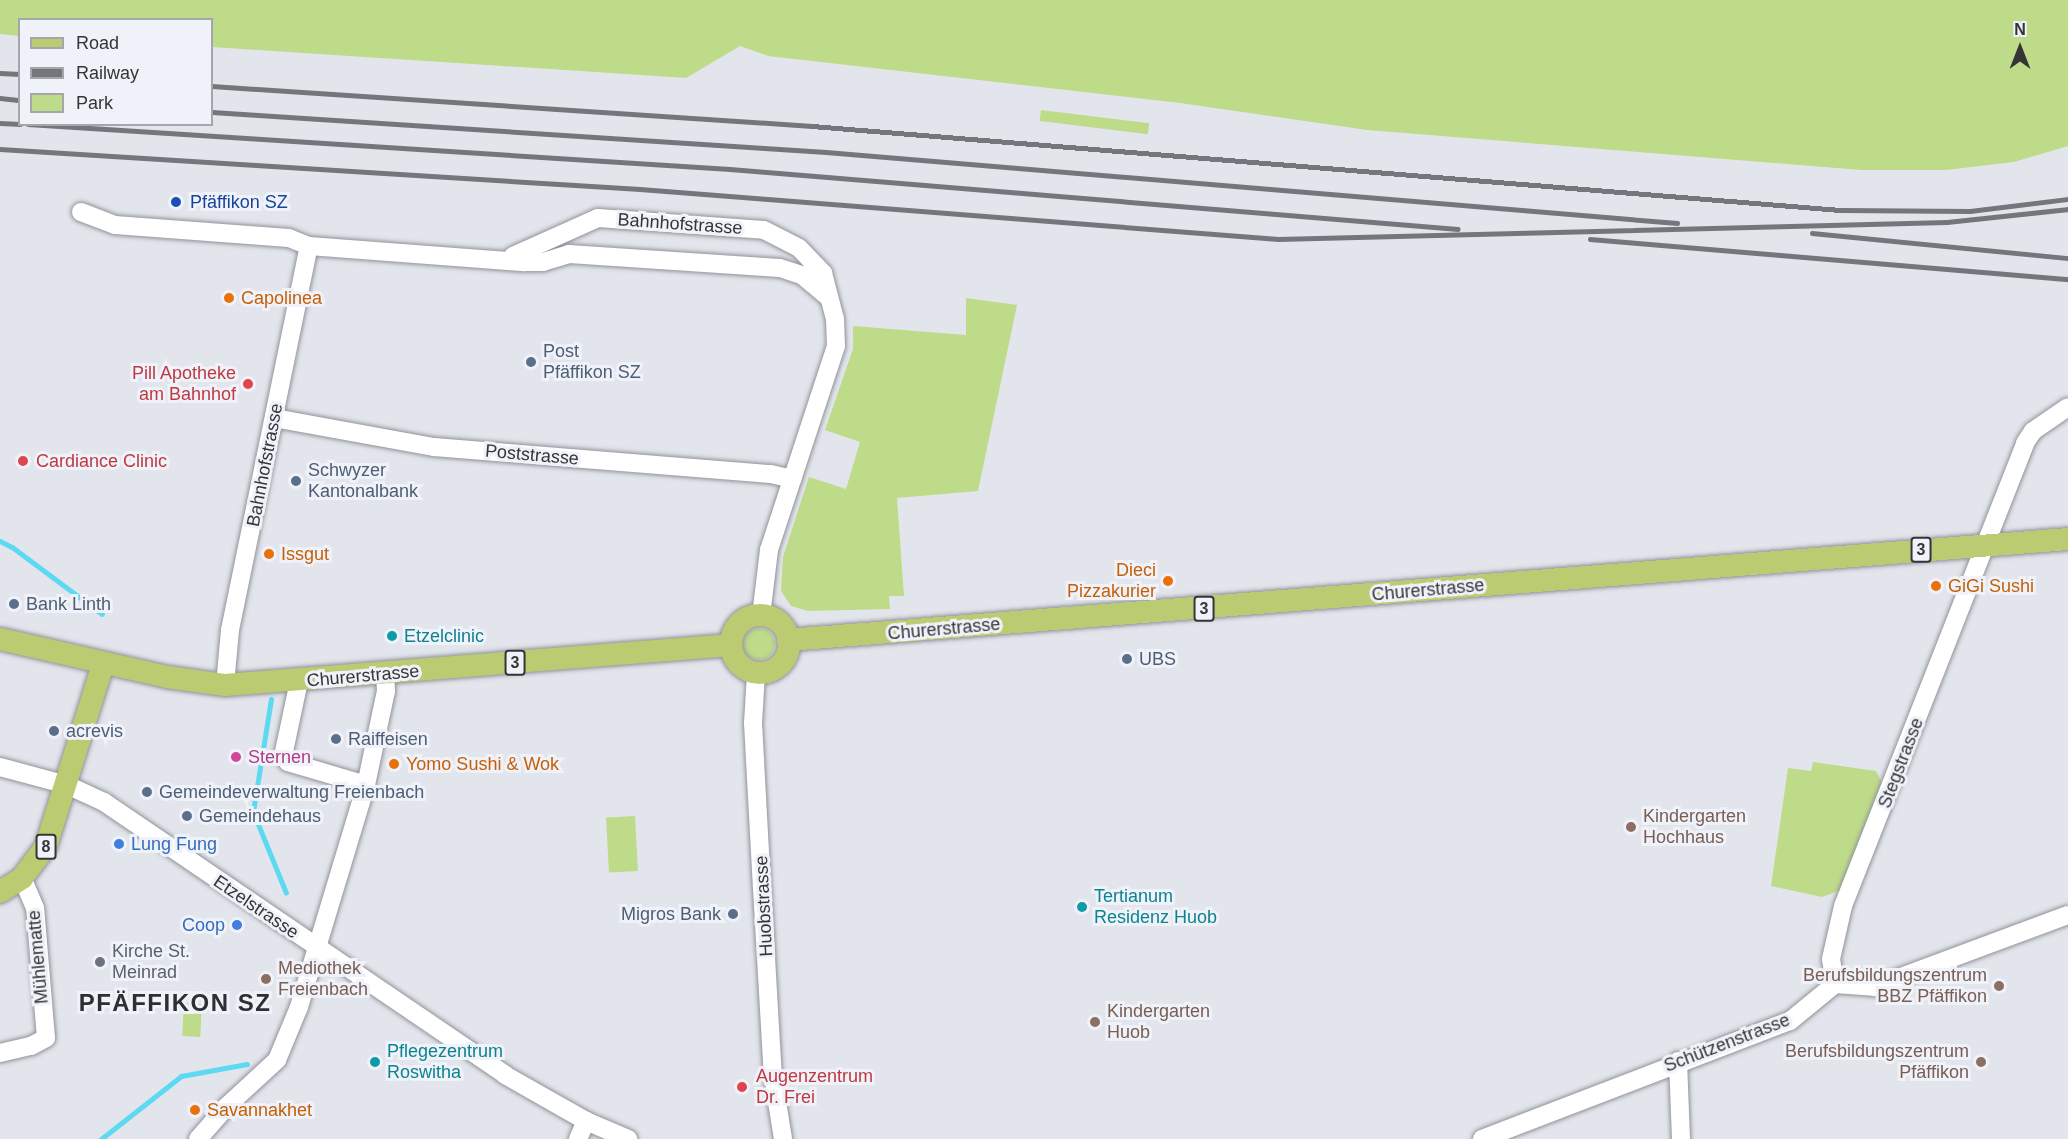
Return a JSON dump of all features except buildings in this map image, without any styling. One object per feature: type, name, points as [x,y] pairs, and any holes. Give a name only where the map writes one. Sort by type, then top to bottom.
[{"type":"main road","name":"Churerstrasse","points":[[788,640],[2068,538]]},
{"type":"main road","points":[[761,616],[777,621],[788,640],[787,653],[780,664],[756,673],[739,664],[731,645],[738,626],[761,616]]},
{"type":"main road","name":"Churerstrasse","points":[[0,639],[103,664],[225,685],[299,681],[731,645]]},
{"type":"main road","name":"8","points":[[0,892],[22,878],[46,846],[68,785],[103,664]]},
{"type":"street","name":"Bahnhofstrasse","points":[[81,212],[115,225],[289,238],[309,246],[505,257],[543,262],[569,254],[780,268],[802,275],[829,298]]},
{"type":"street","name":"Bahnhofstrasse","points":[[505,257],[525,254],[598,218],[764,230],[787,240],[817,264],[837,327],[836,346],[763,573],[761,616]]},
{"type":"street","name":"Bahnhofstrasse","points":[[225,685],[230,630],[309,246]]},
{"type":"street","name":"Stegstrasse","points":[[1835,984],[1832,951],[1843,906],[1987,546],[2025,443],[2033,431],[2068,407]]},
{"type":"street","name":"Poststrasse","points":[[274,418],[424,445],[771,474],[792,479]]},
{"type":"street","name":"Huobstrasse","points":[[756,673],[753,723],[773,1077],[783,1139]]},
{"type":"street","points":[[198,1139],[227,1106],[277,1060],[319,948],[366,785],[386,692],[385,674]]},
{"type":"street","points":[[299,681],[283,756],[288,762],[366,785]]},
{"type":"street","name":"Etzelstrasse","points":[[0,767],[68,785],[104,802],[505,1075],[586,1121],[628,1139]]},
{"type":"street","name":"Mühlematte","points":[[0,1053],[31,1046],[46,1038],[35,908],[22,878]]},
{"type":"street","points":[[1835,984],[1854,989],[1874,987],[2068,915]]},
{"type":"street","name":"Schützenstrasse","points":[[1482,1139],[1678,1061],[1790,1021],[1810,1009],[1835,984]]},
{"type":"street","points":[[1678,1061],[1681,1139]]},
{"type":"street","points":[[578,1139],[586,1121]]},
{"type":"green space","points":[[0,0],[2068,0],[2068,146],[2014,162],[1946,170],[1861,170],[1367,130],[1180,103],[768,56],[740,46],[686,78],[213,47],[213,18],[18,18],[18,36],[0,34]]},
{"type":"green space","points":[[1041,110],[1149,123],[1148,134],[1040,121]]},
{"type":"green space","points":[[966,298],[1017,305],[978,491],[897,498],[904,596],[889,596],[890,609],[808,611],[791,606],[781,591],[783,557],[809,477],[846,489],[860,442],[825,430],[853,349],[853,326],[966,335]]},
{"type":"green space","points":[[759,628],[770,633],[775,644],[770,655],[759,660],[748,655],[743,644],[748,633]]},
{"type":"green space","points":[[1813,762],[1876,771],[1884,787],[1841,890],[1822,897],[1771,886],[1788,768],[1811,771]]},
{"type":"green space","points":[[635,816],[638,871],[609,872],[606,818]]},
{"type":"green space","points":[[184,1003],[202,1004],[200,1037],[182,1036]]},
{"type":"waterway","points":[[0,541],[12,547],[102,614]]},
{"type":"waterway","points":[[271,699],[253,812],[286,893]]},
{"type":"waterway","points":[[101,1139],[181,1076],[247,1064]]},
{"type":"railway","points":[[0,73],[18,74]]},
{"type":"railway","points":[[213,86],[812,126],[1841,210],[1970,211],[2068,199]]},
{"type":"railway","points":[[0,98],[18,100]]},
{"type":"railway","points":[[213,112],[826,152],[1677,223]]},
{"type":"railway","points":[[0,123],[18,124]]},
{"type":"railway","points":[[59,126],[730,169],[1458,229]]},
{"type":"railway","points":[[0,149],[640,189],[1278,239],[1947,222],[2068,209]]},
{"type":"railway","points":[[1812,233],[2068,258]]},
{"type":"railway","points":[[1590,239],[2068,279]]},
{"type":"place","name":"Pfäffikon SZ","points":[[176,202]]},
{"type":"place","name":"Capolinea","points":[[229,298]]},
{"type":"place","name":"Post Pfäffikon SZ","points":[[531,362]]},
{"type":"place","name":"Pill Apotheke am Bahnhof","points":[[248,384]]},
{"type":"place","name":"Cardiance Clinic","points":[[23,461]]},
{"type":"place","name":"Schwyzer Kantonalbank","points":[[296,481]]},
{"type":"place","name":"Issgut","points":[[269,554]]},
{"type":"place","name":"Dieci Pizzakurier","points":[[1168,581]]},
{"type":"place","name":"GiGi Sushi","points":[[1936,586]]},
{"type":"place","name":"Bank Linth","points":[[14,604]]},
{"type":"place","name":"Etzelclinic","points":[[392,636]]},
{"type":"place","name":"UBS","points":[[1127,659]]},
{"type":"place","name":"acrevis","points":[[54,731]]},
{"type":"place","name":"Raiffeisen","points":[[336,739]]},
{"type":"place","name":"Sternen","points":[[236,757]]},
{"type":"place","name":"Yomo Sushi & Wok","points":[[394,764]]},
{"type":"place","name":"Gemeindeverwaltung Freienbach","points":[[147,792]]},
{"type":"place","name":"Gemeindehaus","points":[[187,816]]},
{"type":"place","name":"Kindergarten Hochhaus","points":[[1631,827]]},
{"type":"place","name":"Lung Fung","points":[[119,844]]},
{"type":"place","name":"Tertianum Residenz Huob","points":[[1082,907]]},
{"type":"place","name":"Migros Bank","points":[[733,914]]},
{"type":"place","name":"Coop","points":[[237,925]]},
{"type":"place","name":"Kirche St. Meinrad","points":[[100,962]]},
{"type":"place","name":"Mediothek Freienbach","points":[[266,979]]},
{"type":"place","name":"Berufsbildungszentrum BBZ Pfäffikon","points":[[1999,986]]},
{"type":"place","name":"Kindergarten Huob","points":[[1095,1022]]},
{"type":"place","name":"Pflegezentrum Roswitha","points":[[375,1062]]},
{"type":"place","name":"Berufsbildungszentrum Pfäffikon","points":[[1981,1062]]},
{"type":"place","name":"Augenzentrum Dr. Frei","points":[[742,1087]]},
{"type":"place","name":"Savannakhet","points":[[195,1110]]},
{"type":"district","name":"PFÄFFIKON SZ","points":[[175,1003]]}]
